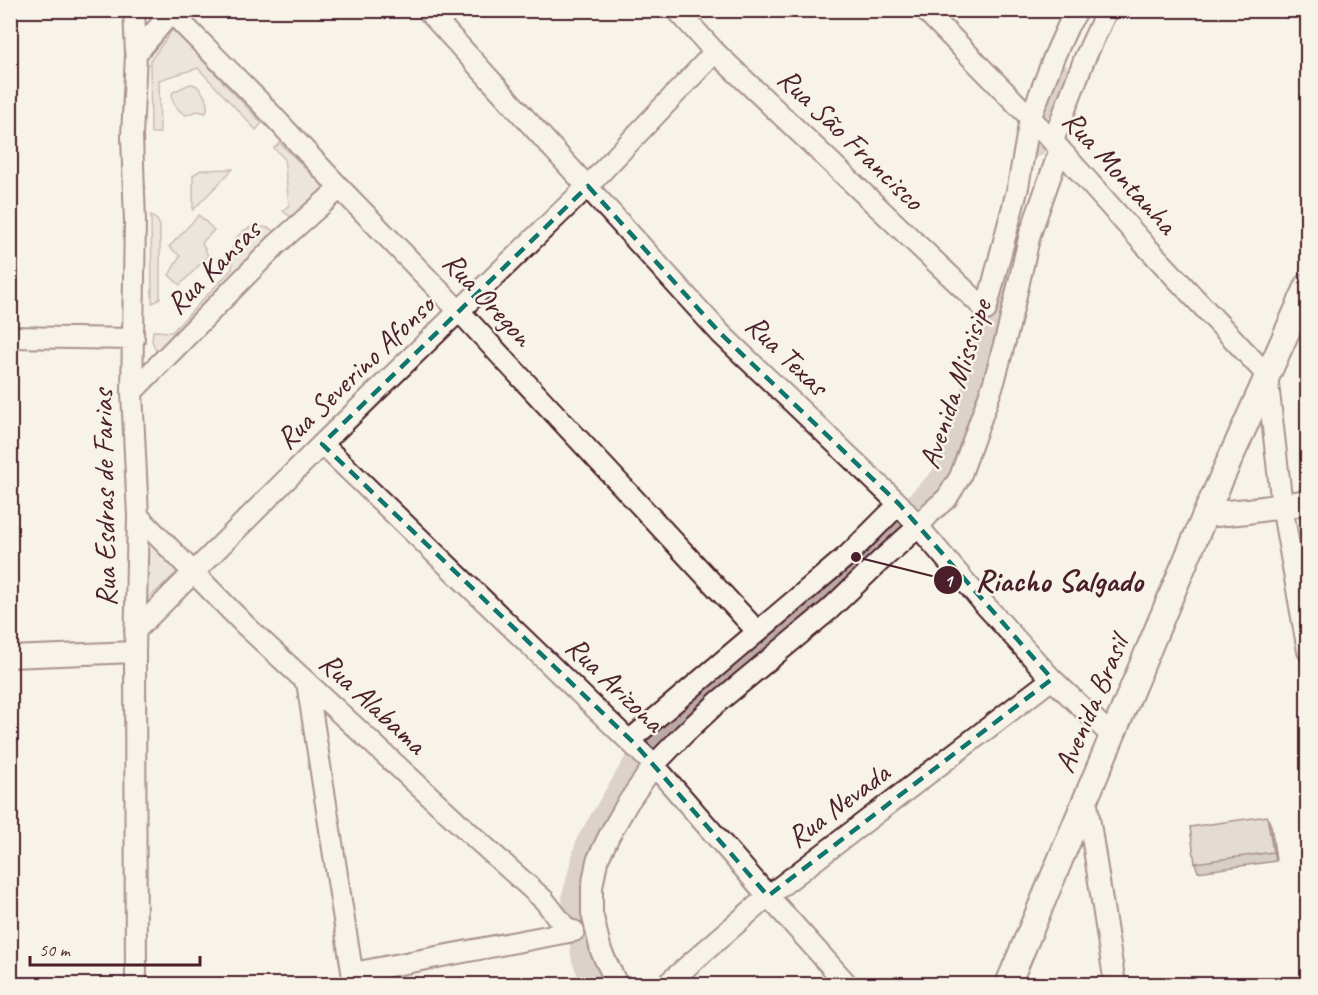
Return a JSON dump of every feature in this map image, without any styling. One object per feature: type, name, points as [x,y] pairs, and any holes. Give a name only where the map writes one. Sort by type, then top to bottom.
[{"type":"street","name":"Rua Esdras de Farias","points":[[134,10],[136,54],[132,136],[135,222],[132,392],[138,516],[135,630],[136,984]]},
{"type":"street","name":"Rua Texas","points":[[427,10],[721,334],[900,505],[1052,679],[1112,736]]},
{"type":"street","name":"Rua São Francisco","points":[[677,10],[716,52],[986,310]]},
{"type":"street","name":"Rua Montanha","points":[[925,10],[1045,134],[1267,375]]},
{"type":"street","name":"Avenida Missisipe","points":[[652,763],[717,702],[830,610],[947,498],[960,477],[994,382],[1030,234],[1054,57],[1078,10]]},
{"type":"street","name":"Avenida Missisipe","points":[[986,310],[1018,187],[1084,60],[1107,10]]},
{"type":"street","points":[[136,54],[172,11]]},
{"type":"street","name":"Rua Oregon","points":[[172,11],[460,312],[757,631]]},
{"type":"street","name":"Rua Severino Afonso","points":[[135,630],[322,444],[588,186],[716,52]]},
{"type":"street","name":"Rua Kansas","points":[[132,392],[276,245],[340,188]]},
{"type":"street","name":"Avenida Brasil","points":[[1008,984],[1205,515],[1308,285]]},
{"type":"street","points":[[10,337],[134,339]]},
{"type":"street","points":[[1267,375],[1282,506],[1308,651]]},
{"type":"street","name":"Rua Arizona","points":[[322,444],[632,742],[847,984]]},
{"type":"street","points":[[1205,515],[1308,502]]},
{"type":"street","name":"Avenida Missisipe","points":[[632,742],[757,631],[848,555],[900,505]]},
{"type":"street","name":"Rua Alabama","points":[[138,516],[246,626],[544,900],[572,931],[354,979]]},
{"type":"street","points":[[10,657],[135,652]]},
{"type":"street","name":"Rua Nevada","points":[[667,984],[768,896],[1052,679]]},
{"type":"street","points":[[307,682],[354,979]]},
{"type":"street","points":[[617,984],[601,951],[592,913],[592,887],[597,861],[610,834],[652,763]]},
{"type":"street","points":[[1086,798],[1114,984]]},
{"type":"highlighted area","points":[[588,186],[721,334],[899,504],[1052,679],[768,896],[635,744],[322,444]]},
{"type":"shaded area","points":[[173,29],[262,123],[256,130],[198,68],[159,80],[160,133],[151,133],[150,61]]},
{"type":"shaded area","points":[[190,84],[196,85],[203,94],[207,105],[206,113],[198,111],[186,115],[175,105],[172,99],[173,92]]},
{"type":"shaded area","points":[[280,143],[324,187],[292,218],[283,211],[289,205],[284,158],[274,148]]},
{"type":"shaded area","points":[[233,169],[193,210],[193,175],[201,170]]},
{"type":"shaded area","points":[[151,215],[160,226],[160,298],[152,303]]},
{"type":"shaded area","points":[[199,215],[214,230],[202,243],[208,256],[180,285],[169,275],[180,256],[169,247]]},
{"type":"shaded area","points":[[256,226],[269,228],[277,233],[159,352],[156,351],[152,341],[153,331],[172,332],[232,269],[232,249],[237,236]]},
{"type":"shaded area","points":[[148,535],[184,566],[141,605]]},
{"type":"building","points":[[1267,816],[1273,852],[1195,863],[1190,827]]},
{"type":"waterway","points":[[1034,146],[1057,73]]},
{"type":"waterway","points":[[594,984],[584,959],[574,897],[588,843],[635,764],[657,738],[914,507],[943,477],[961,434],[1001,285]]},
{"type":"place","name":"Riacho Salgado","points":[[856,557]]}]
